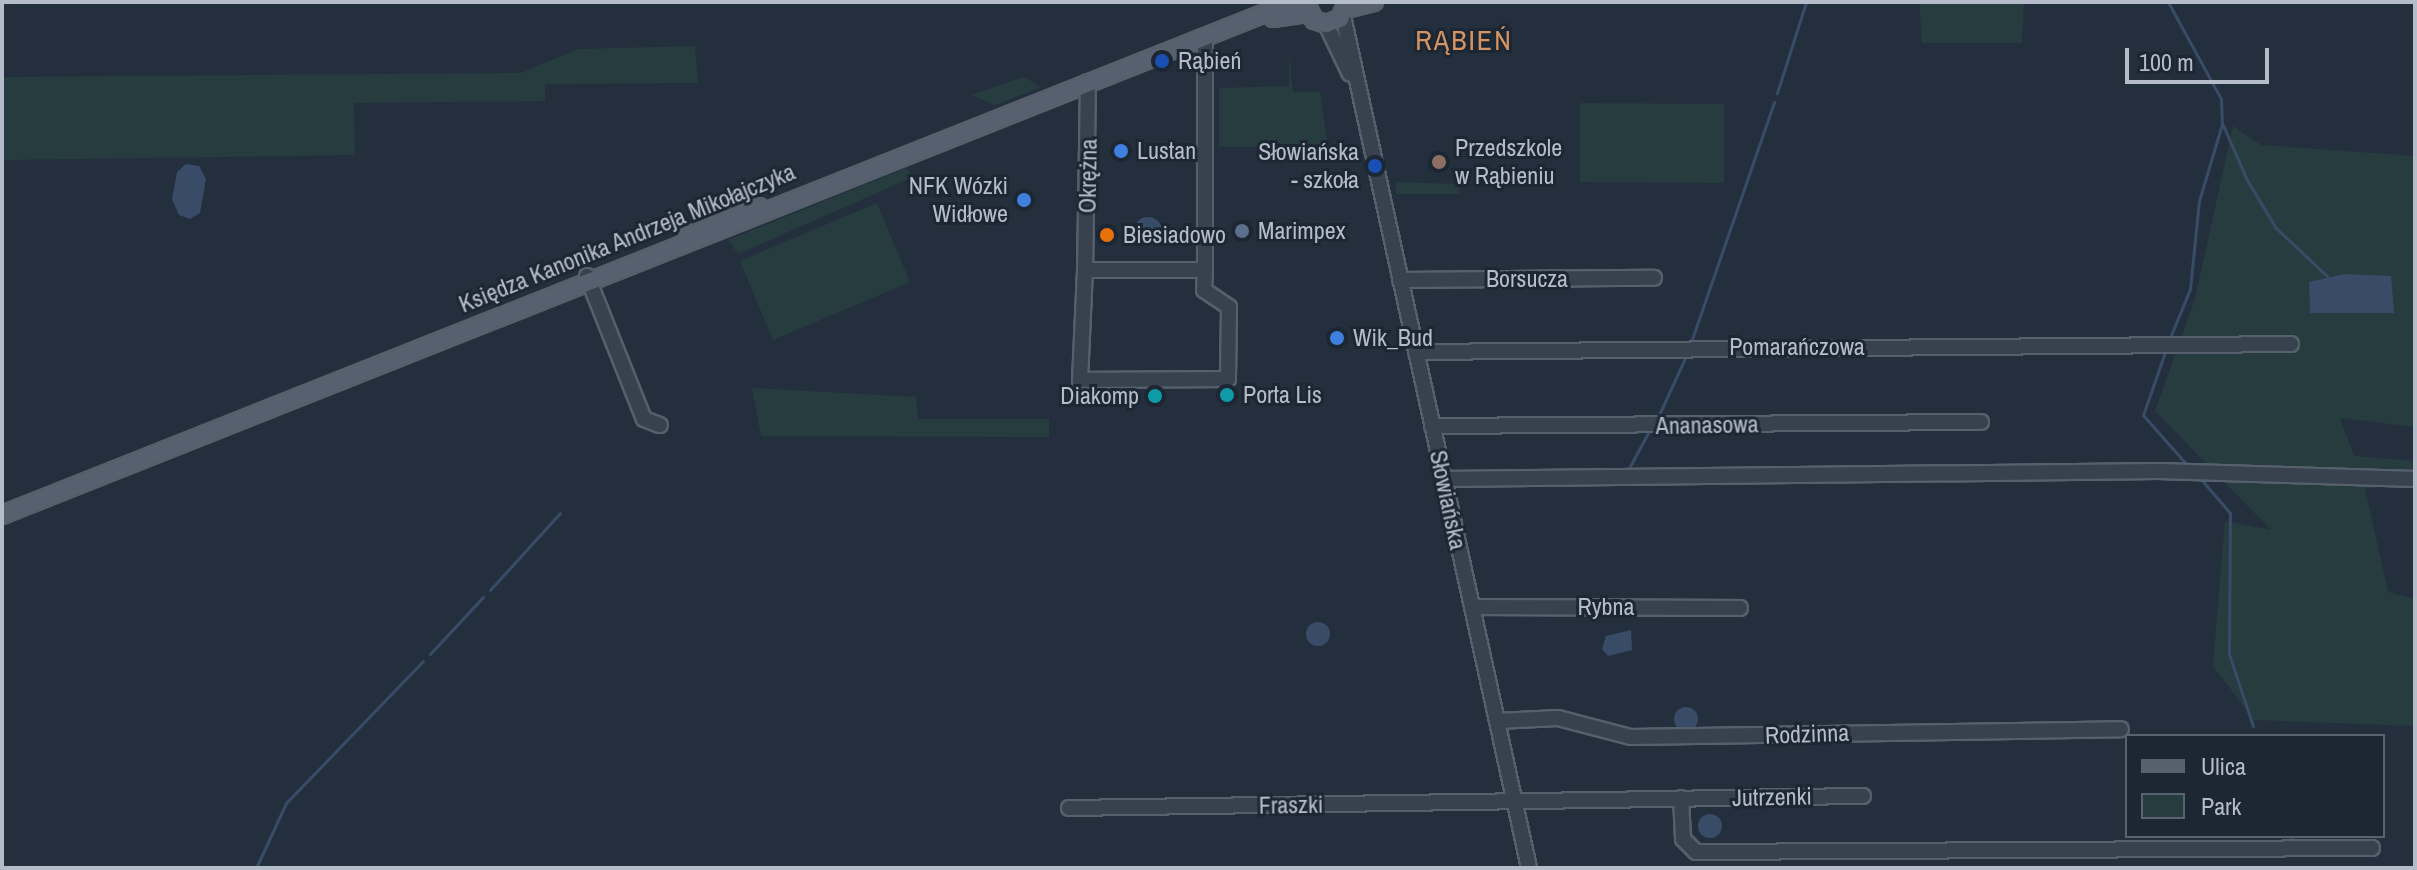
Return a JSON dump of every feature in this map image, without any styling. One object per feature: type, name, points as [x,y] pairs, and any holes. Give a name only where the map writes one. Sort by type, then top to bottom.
[{"type":"main road","name":"Księdza Kanonika Andrzeja Mikołajczyka","points":[[2,515],[1293,2]]},
{"type":"main road","points":[[1307,7],[1326,24],[1345,9],[1374,2]]},
{"type":"main road","name":"Księdza Kanonika Andrzeja Mikołajczyka","points":[[1205,36],[1307,7]]},
{"type":"street","name":"Słowiańska","points":[[1345,9],[1368,132],[1529,868]]},
{"type":"street","name":"Słowiańska","points":[[1326,24],[1368,132]]},
{"type":"street","name":"Okrężna","points":[[1088,82],[1080,380],[1228,379],[1229,307],[1204,290],[1205,36]]},
{"type":"street","points":[[1085,270],[1205,270]]},
{"type":"street","name":"Borsucza","points":[[1400,280],[1654,278]]},
{"type":"street","points":[[589,281],[644,419],[660,425]]},
{"type":"street","name":"Pomarańczowa","points":[[1416,352],[2291,344]]},
{"type":"street","name":"Ananasowa","points":[[1432,426],[1981,422]]},
{"type":"street","points":[[1444,479],[2159,471],[2415,479]]},
{"type":"street","name":"Rybna","points":[[1472,607],[1740,608]]},
{"type":"street","name":"Rodzinna","points":[[1497,721],[1558,718],[1631,737],[2121,729]]},
{"type":"street","name":"Jutrzenki","points":[[1514,801],[1863,796]]},
{"type":"street","points":[[1681,798],[1683,839],[1696,852],[2372,848]]},
{"type":"street","name":"Fraszki","points":[[1069,808],[1514,801]]},
{"type":"green space","points":[[1919,2],[2024,2],[2022,43],[1922,43]]},
{"type":"green space","points":[[695,46],[698,83],[545,84],[545,101],[354,103],[355,155],[2,160],[2,77],[521,73],[578,49]]},
{"type":"green space","points":[[1289,52],[1293,92],[1320,92],[1328,147],[1219,147],[1219,88],[1289,86]]},
{"type":"green space","points":[[1024,77],[1041,87],[995,105],[971,95]]},
{"type":"green space","points":[[1580,103],[1724,104],[1724,183],[1580,182]]},
{"type":"green space","points":[[2233,126],[2261,145],[2415,156],[2415,427],[2340,418],[2354,456],[2415,461],[2415,482],[2365,489],[2388,592],[2415,599],[2415,726],[2254,720],[2213,666],[2225,521],[2271,530],[2155,411],[2195,299]]},
{"type":"green space","points":[[906,168],[913,177],[738,254],[728,240]]},
{"type":"green space","points":[[1396,182],[1459,184],[1459,194],[1396,194]]},
{"type":"green space","points":[[877,203],[910,282],[773,340],[740,261]]},
{"type":"green space","points":[[752,388],[916,397],[918,419],[1049,419],[1049,437],[761,436]]},
{"type":"water","points":[[186,164],[199,166],[206,179],[200,213],[190,219],[179,215],[172,199],[177,172]]},
{"type":"water","points":[[1148,217],[1158,221],[1162,231],[1158,241],[1148,245],[1138,241],[1134,231],[1138,221]]},
{"type":"water","points":[[2344,274],[2391,276],[2394,313],[2310,313],[2309,282]]},
{"type":"water","points":[[1318,622],[1326,626],[1330,634],[1326,642],[1318,646],[1310,642],[1306,634],[1310,626]]},
{"type":"water","points":[[1631,630],[1632,650],[1608,656],[1602,649],[1606,636]]},
{"type":"water","points":[[1686,707],[1694,711],[1698,719],[1694,727],[1686,731],[1678,727],[1674,719],[1678,711]]},
{"type":"water","points":[[1710,814],[1719,817],[1722,826],[1719,835],[1710,838],[1701,835],[1698,826],[1701,817]]},
{"type":"waterway","points":[[1777,93],[1806,2]]},
{"type":"waterway","points":[[2168,2],[2221,99],[2222,123],[2247,180],[2276,228],[2327,276]]},
{"type":"waterway","points":[[1691,342],[1774,102]]},
{"type":"waterway","points":[[2169,340],[2190,289],[2199,201],[2222,124]]},
{"type":"waterway","points":[[2165,352],[2143,415],[2188,466]]},
{"type":"waterway","points":[[1657,419],[1686,356]]},
{"type":"waterway","points":[[1627,472],[1649,431]]},
{"type":"waterway","points":[[2200,478],[2230,513],[2229,654],[2253,726]]},
{"type":"waterway","points":[[490,590],[560,513]]},
{"type":"waterway","points":[[430,654],[483,597]]},
{"type":"waterway","points":[[256,868],[286,803],[423,661]]},
{"type":"place","name":"Rąbień","points":[[1162,61]]},
{"type":"place","name":"Lustan","points":[[1121,151]]},
{"type":"place","name":"Przedszkole w Rąbieniu","points":[[1439,162]]},
{"type":"place","name":"Słowiańska - szkoła","points":[[1375,166]]},
{"type":"place","name":"NFK Wózki Widłowe","points":[[1024,200]]},
{"type":"place","name":"Marimpex","points":[[1242,231]]},
{"type":"place","name":"Biesiadowo","points":[[1107,235]]},
{"type":"place","name":"Wik_Bud","points":[[1337,338]]},
{"type":"place","name":"Porta Lis","points":[[1227,395]]},
{"type":"place","name":"Diakomp","points":[[1155,396]]},
{"type":"district","name":"RĄBIEŃ","points":[[1464,40]]}]
